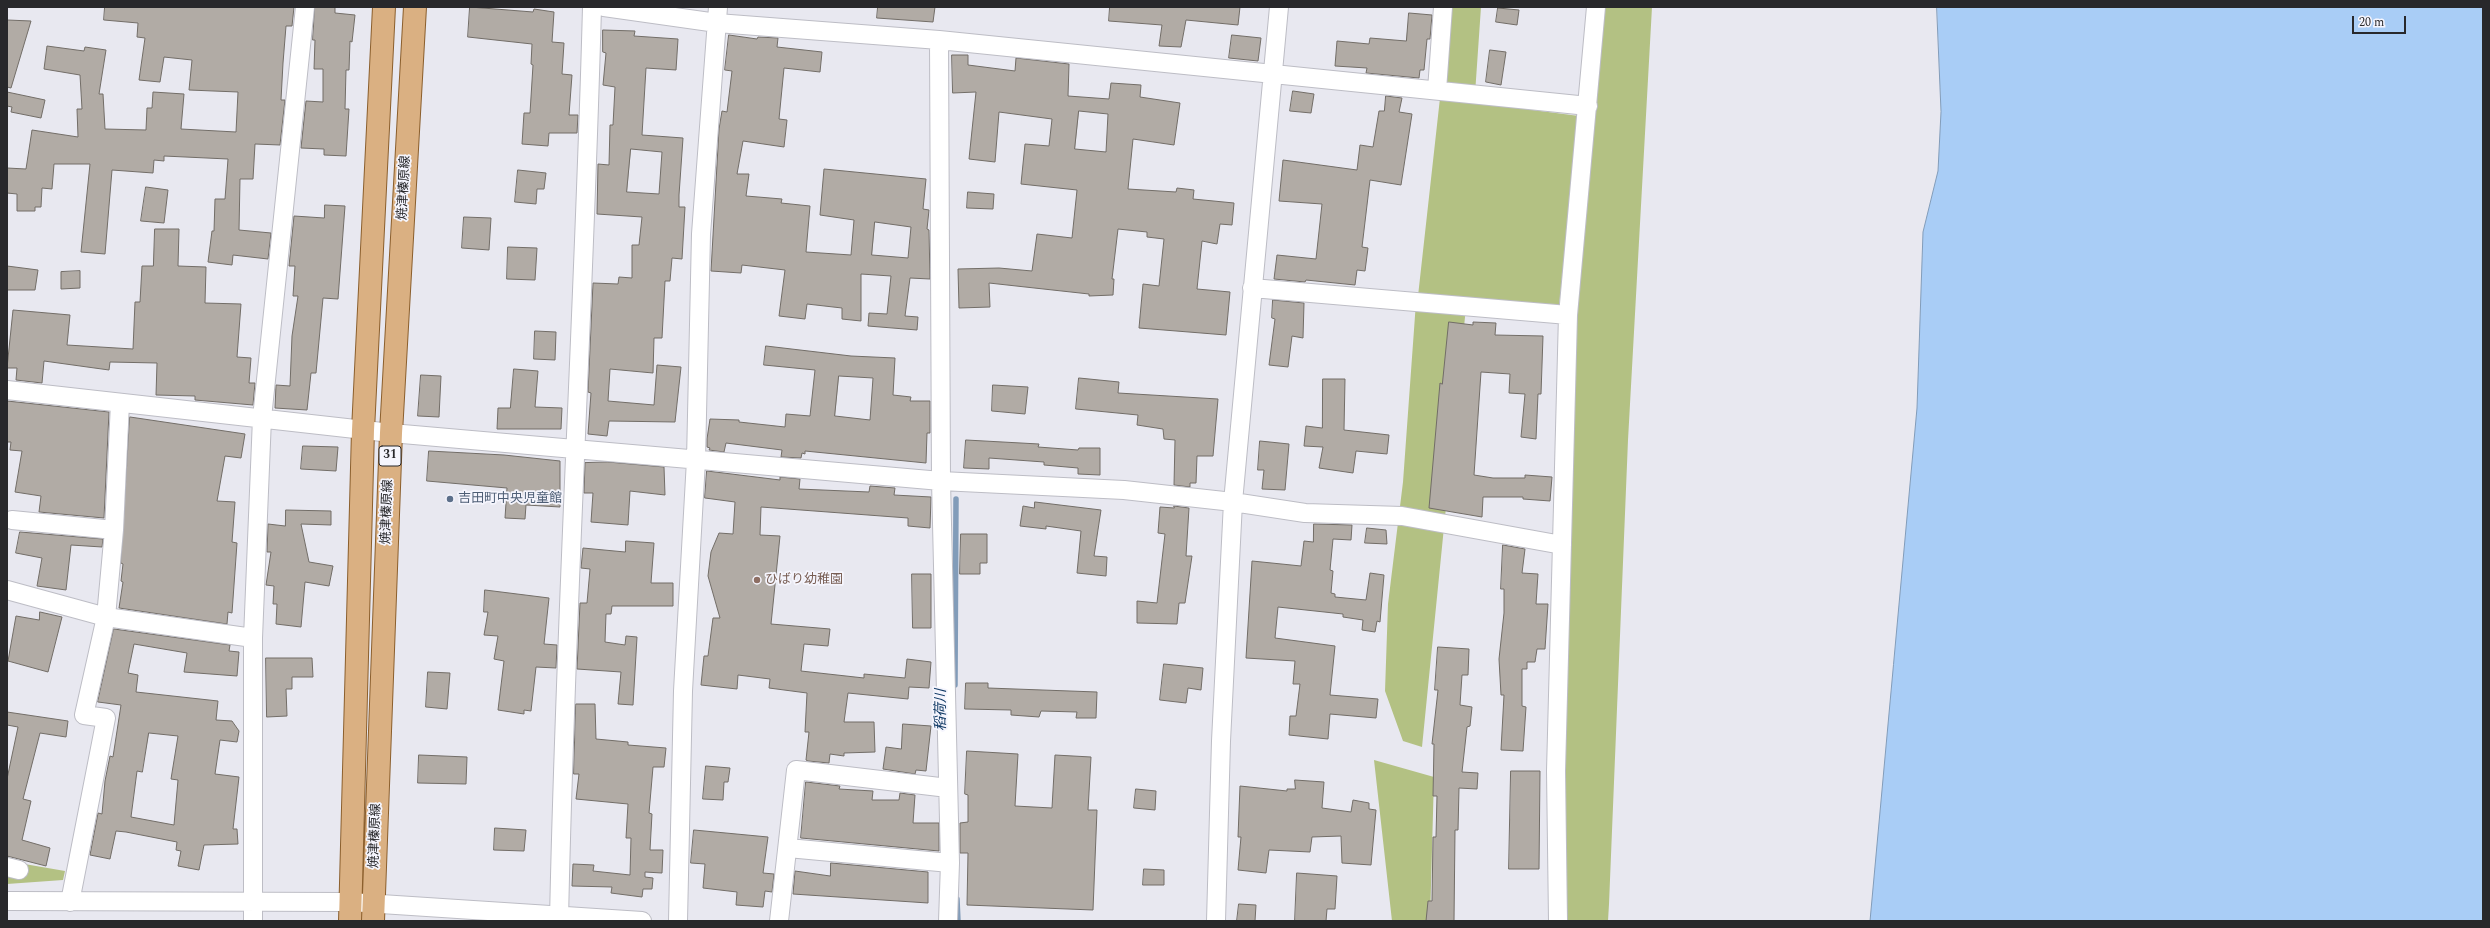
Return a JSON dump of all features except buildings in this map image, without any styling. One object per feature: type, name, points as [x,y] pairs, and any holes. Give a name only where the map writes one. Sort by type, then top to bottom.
[{"type":"main road","name":"焼津榛原線","points":[[350,912],[363,430],[384,7]]},
{"type":"main road","name":"焼津榛原線","points":[[374,913],[391,433],[415,7]]},
{"type":"street","points":[[253,921],[252,902],[255,769],[253,638],[262,418],[305,7]]},
{"type":"street","points":[[559,919],[575,448],[587,218],[592,7]]},
{"type":"street","points":[[604,7],[718,15],[939,40],[1588,106]]},
{"type":"street","points":[[1216,921],[1221,741],[1233,502],[1252,288],[1274,73],[1278,7]]},
{"type":"street","points":[[1436,90],[1443,7]]},
{"type":"street","points":[[1558,921],[1556,771],[1568,315],[1596,7]]},
{"type":"street","points":[[678,921],[683,690],[696,460],[702,234],[718,15]]},
{"type":"street","points":[[939,40],[941,481],[950,863],[948,921]]},
{"type":"street","points":[[1252,288],[1568,315]]},
{"type":"street","points":[[7,390],[391,433],[941,481],[1124,490],[1233,502],[1305,513],[1402,516],[1562,545]]},
{"type":"street","points":[[70,902],[106,718],[84,715],[106,618],[114,530],[120,402]]},
{"type":"street","points":[[12,520],[114,530]]},
{"type":"street","points":[[7,590],[106,618],[253,638]]},
{"type":"street","points":[[779,921],[796,770],[948,788]]},
{"type":"street","points":[[788,848],[950,863]]},
{"type":"street","points":[[7,901],[252,902],[350,912],[642,921]]},
{"type":"green space","points":[[1443,7],[1481,7],[1475,94],[1437,90]]},
{"type":"green space","points":[[1604,7],[1652,7],[1628,440],[1609,904],[1608,921],[1559,921],[1568,315]]},
{"type":"green space","points":[[1440,98],[1579,116],[1559,306],[1418,296]]},
{"type":"green space","points":[[1416,302],[1466,307],[1422,747],[1403,741],[1385,691],[1388,604],[1403,482]]},
{"type":"green space","points":[[1374,760],[1434,777],[1430,921],[1392,921]]},
{"type":"green space","points":[[7,861],[65,871],[63,880],[7,884]]},
{"type":"water","points":[[1937,7],[2483,7],[2483,921],[1870,921],[1917,408],[1923,232],[1938,171],[1941,112]]},
{"type":"waterway","name":"稻荷川","points":[[955,685],[956,499]]},
{"type":"waterway","name":"稻荷川","points":[[957,899],[958,921]]},
{"type":"place","name":"吉田町中央児童館","points":[[450,499]]},
{"type":"place","name":"ひばり幼稚園","points":[[757,580]]}]
